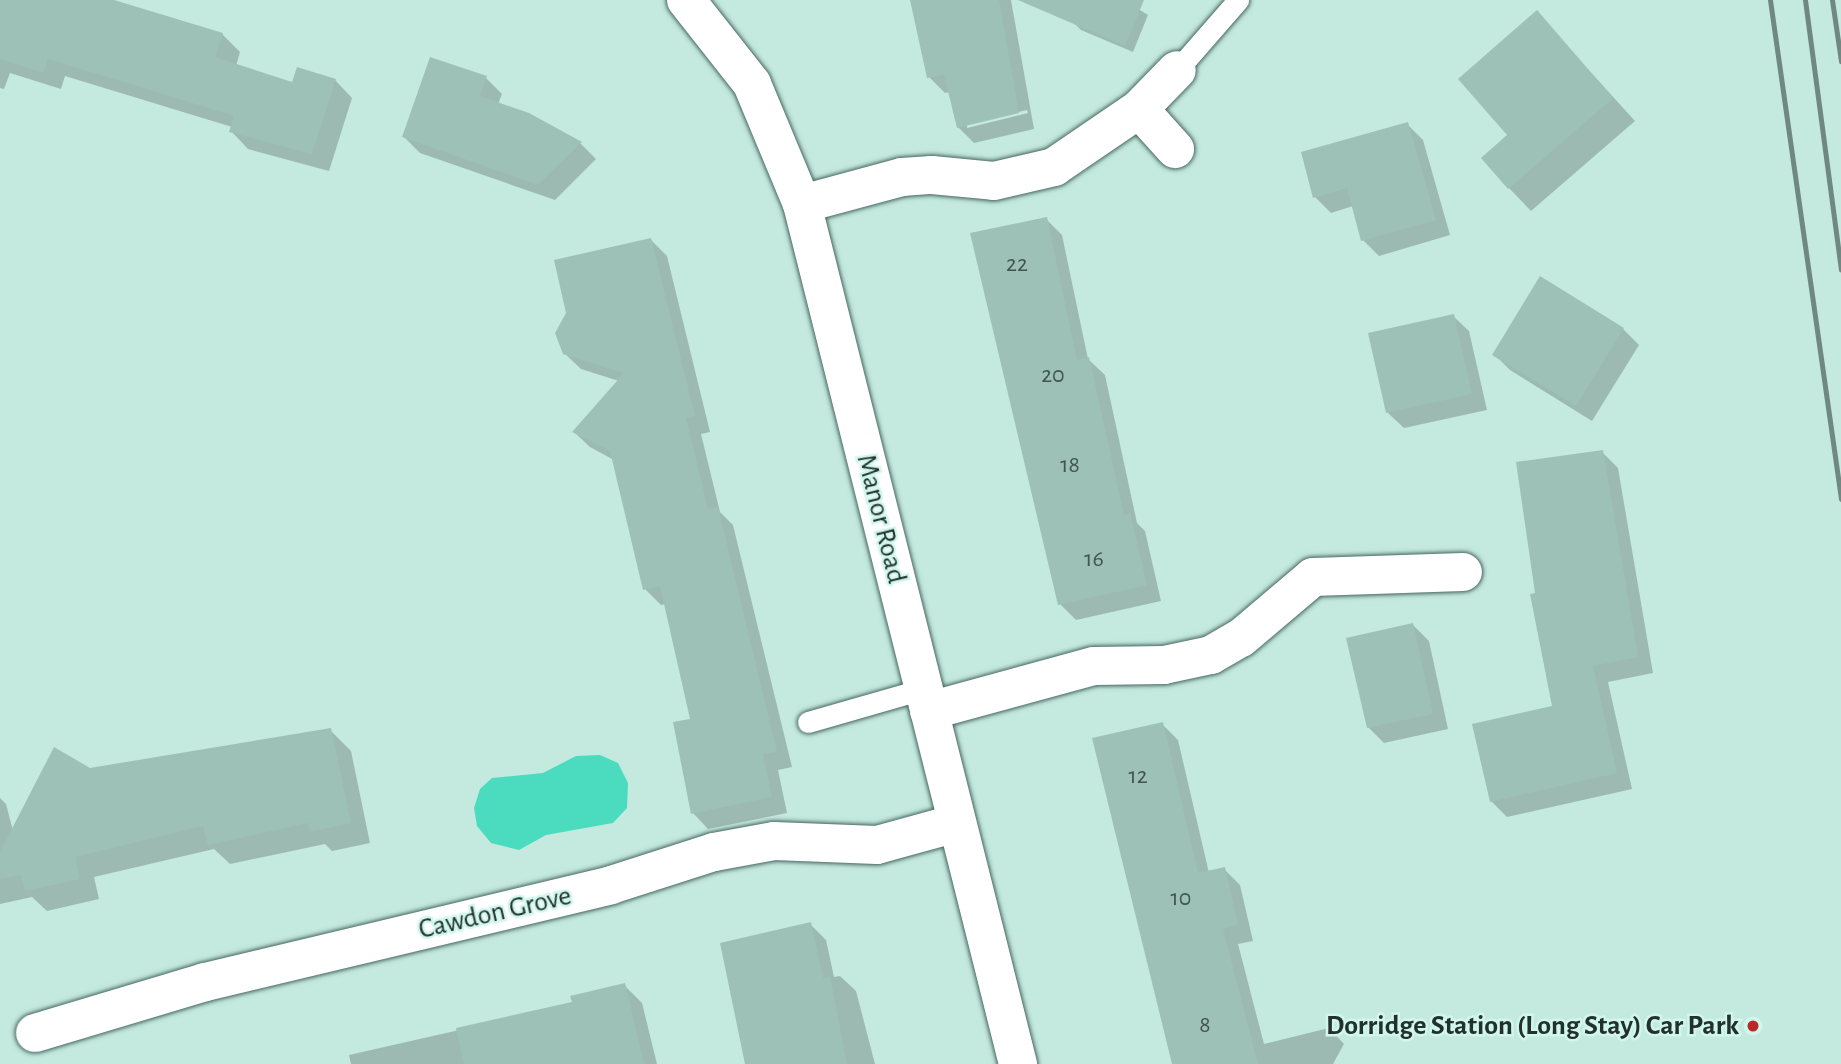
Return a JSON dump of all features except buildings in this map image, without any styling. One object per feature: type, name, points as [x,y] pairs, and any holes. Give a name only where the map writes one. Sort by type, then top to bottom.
[{"type":"street","name":"Manor Road","points":[[686,0],[752,84],[802,204],[1018,1064]]},
{"type":"street","points":[[802,204],[902,177],[932,175],[994,181],[1025,176],[1079,153],[1139,109],[1177,70]]},
{"type":"street","points":[[1139,109],[1175,149]]},
{"type":"street","points":[[926,700],[1094,666],[1164,665],[1211,655],[1241,638],[1313,578],[1463,572]]},
{"type":"street","name":"Cawdon Grove","points":[[35,1032],[205,982],[611,885],[714,852],[774,841],[877,845],[957,823]]},
{"type":"lane","points":[[1177,70],[1238,0]]},
{"type":"lane","points":[[808,722],[926,700]]},
{"type":"shaded area","points":[[600,755],[618,763],[628,783],[627,808],[613,823],[546,835],[519,850],[491,843],[477,826],[474,808],[480,789],[492,778],[543,773],[576,756]]},
{"type":"railway","points":[[1770,0],[1841,499]]},
{"type":"railway","points":[[1805,0],[1841,270]]},
{"type":"railway","points":[[1832,0],[1841,61]]},
{"type":"place","name":"Dorridge Station (Long Stay) Car Park","points":[[1753,1026]]}]
